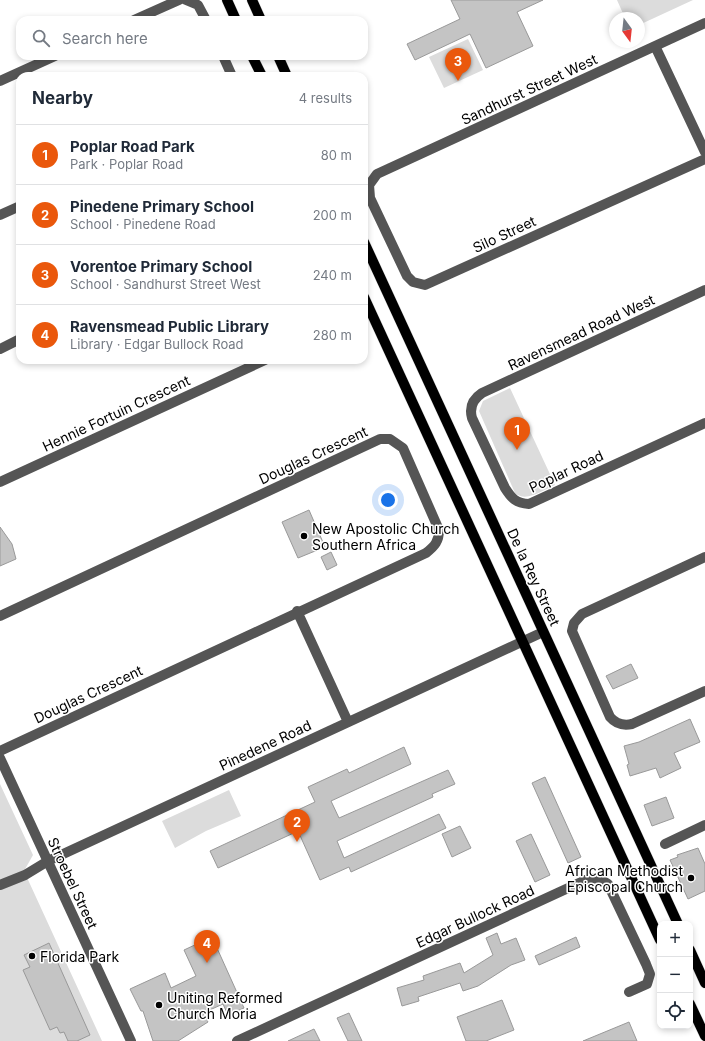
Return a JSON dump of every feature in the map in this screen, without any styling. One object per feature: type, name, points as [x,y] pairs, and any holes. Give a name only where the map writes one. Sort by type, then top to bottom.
[{"type":"main road","points":[[227,0],[234,16]]},
{"type":"main road","points":[[252,0],[259,16]]},
{"type":"main road","points":[[254,60],[260,72]]},
{"type":"main road","points":[[280,60],[285,72]]},
{"type":"main road","name":"De la Rey Street","points":[[368,251],[677,921]]},
{"type":"main road","points":[[368,306],[524,641],[657,933]]},
{"type":"main road","points":[[693,957],[705,983]]},
{"type":"main road","points":[[693,1010],[705,1036]]},
{"type":"street","points":[[143,16],[179,0]]},
{"type":"street","points":[[186,0],[198,5],[204,16]]},
{"type":"street","name":"Sandhurst Street West","points":[[369,185],[371,180],[377,174],[705,23]]},
{"type":"street","points":[[655,46],[705,152]]},
{"type":"street","points":[[20,72],[46,60]]},
{"type":"street","points":[[225,60],[230,72]]},
{"type":"street","points":[[0,81],[16,74]]},
{"type":"street","name":"Silo Street","points":[[369,185],[370,198],[407,276],[413,282],[425,285],[705,159]]},
{"type":"street","points":[[0,215],[16,208]]},
{"type":"street","name":"Ravensmead Road West","points":[[472,404],[482,393],[705,290]]},
{"type":"street","points":[[0,348],[16,341]]},
{"type":"street","name":"Hennie Fortuin Crescent","points":[[0,482],[256,364]]},
{"type":"street","name":"Poplar Road","points":[[472,404],[472,418],[505,488],[511,498],[519,504],[529,504],[705,423]]},
{"type":"street","name":"Douglas Crescent","points":[[0,616],[380,439],[390,439],[397,442],[403,448],[437,526],[439,539],[434,547],[426,553],[298,611],[0,751]]},
{"type":"street","points":[[705,558],[582,614],[574,623],[573,636],[610,717],[617,723],[625,725],[632,724],[705,691]]},
{"type":"street","points":[[298,611],[348,722]]},
{"type":"street","name":"Pinedene Road","points":[[0,885],[25,875],[48,861],[543,632]]},
{"type":"street","name":"Stroebel Street","points":[[0,758],[132,1041]]},
{"type":"street","points":[[665,844],[705,825]]},
{"type":"street","name":"Edgar Bullock Road","points":[[237,1041],[590,878],[600,879],[608,884],[650,974],[647,984],[629,992]]},
{"type":"shaded area","points":[[617,0],[693,0],[645,22],[645,12],[622,12]]},
{"type":"shaded area","points":[[468,39],[483,70],[444,88],[429,57]]},
{"type":"shaded area","points":[[510,388],[555,485],[535,495],[524,497],[515,493],[479,411],[483,401]]},
{"type":"shaded area","name":"Florida Park","points":[[0,784],[33,855],[24,871],[102,1041],[0,1041]]},
{"type":"shaded area","points":[[229,790],[241,816],[206,831],[175,848],[162,821]]},
{"type":"building","points":[[451,0],[543,0],[517,12],[533,46],[486,68],[470,34],[415,60],[407,44],[460,19]]},
{"type":"building","name":"New Apostolic Church Southern Africa","points":[[309,510],[325,547],[298,558],[282,522]]},
{"type":"building","points":[[0,527],[12,544],[16,559],[0,566]]},
{"type":"building","points":[[331,552],[337,565],[327,570],[321,557]]},
{"type":"building","points":[[631,664],[638,678],[613,689],[606,676]]},
{"type":"building","points":[[690,719],[700,742],[674,753],[681,768],[660,778],[656,768],[630,776],[627,765],[629,764],[624,746],[639,742]]},
{"type":"building","points":[[404,747],[411,764],[331,801],[339,818],[448,770],[455,784],[432,794],[433,797],[337,841],[344,858],[439,814],[446,828],[351,872],[349,867],[320,880],[298,831],[218,868],[210,851],[315,802],[308,787],[347,769],[349,773]]},
{"type":"building","points":[[545,777],[581,857],[568,863],[532,783]]},
{"type":"building","points":[[666,797],[674,818],[652,826],[644,805]]},
{"type":"building","points":[[460,826],[471,848],[452,857],[442,834]]},
{"type":"building","points":[[531,834],[550,875],[535,882],[516,841]]},
{"type":"building","name":"African Methodist Episcopal Church","points":[[698,848],[705,864],[705,891],[688,899],[670,860],[678,857],[677,855]]},
{"type":"building","points":[[497,933],[501,944],[516,938],[525,960],[511,965],[478,986],[463,991],[460,983],[418,997],[419,1001],[402,1006],[397,988],[424,980],[423,976],[460,963],[464,973],[493,955],[486,938]]},
{"type":"building","points":[[212,937],[244,1008],[228,1015],[223,1004],[203,1013],[208,1022],[178,1041],[153,1041],[143,1011],[141,1011],[130,989],[165,973],[171,988],[196,976],[184,950]]},
{"type":"building","points":[[576,937],[580,947],[539,965],[535,956]]},
{"type":"building","points":[[49,943],[90,1035],[77,1041],[68,1041],[64,1032],[60,1033],[57,1027],[50,1030],[23,970],[30,967],[24,955]]},
{"type":"building","points":[[502,1000],[514,1030],[486,1041],[466,1041],[457,1017]]},
{"type":"building","points":[[349,1013],[362,1041],[348,1041],[337,1018]]},
{"type":"building","points":[[629,1022],[637,1041],[583,1041]]},
{"type":"building","points":[[314,1029],[320,1041],[288,1041]]},
{"type":"place","name":"Vorentoe Primary School","points":[[458,81]]},
{"type":"place","name":"Poplar Road Park","points":[[517,450]]},
{"type":"place","name":"New Apostolic Church Southern Africa","points":[[304,536]]},
{"type":"place","name":"Pinedene Primary School","points":[[297,842]]},
{"type":"place","name":"African Methodist Episcopal Church","points":[[691,878]]},
{"type":"place","name":"Florida Park","points":[[32,956]]},
{"type":"place","name":"Ravensmead Public Library","points":[[207,963]]},
{"type":"place","name":"Uniting Reformed Church Moria","points":[[159,1005]]}]
